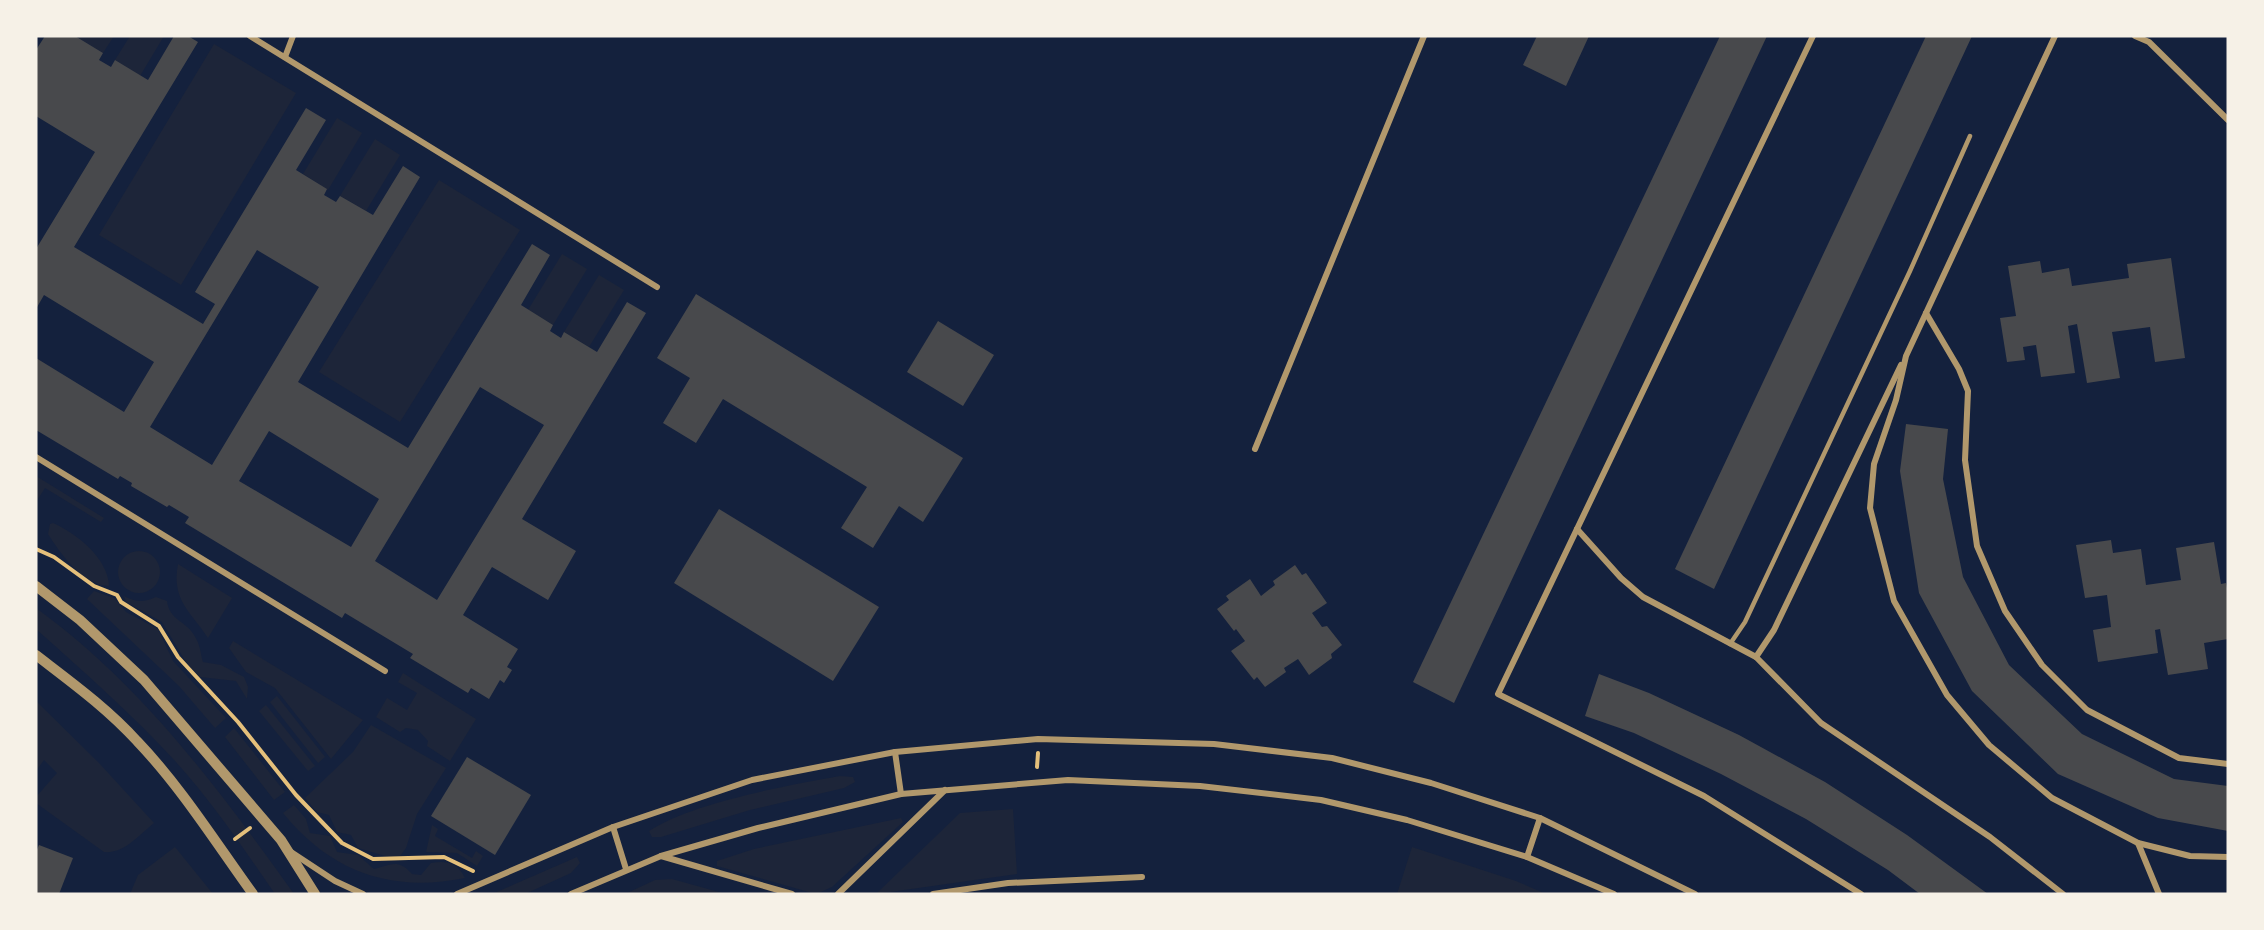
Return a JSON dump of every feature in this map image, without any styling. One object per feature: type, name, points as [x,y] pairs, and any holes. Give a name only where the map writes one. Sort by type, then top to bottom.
[{"type":"street","points":[[250,36],[657,287]]},
{"type":"street","points":[[285,57],[293,36]]},
{"type":"street","points":[[1255,449],[1424,36]]},
{"type":"street","points":[[1813,36],[1498,694],[1704,796],[1861,894]]},
{"type":"street","points":[[1756,657],[1774,630],[1906,356],[2055,36]]},
{"type":"street","points":[[2135,36],[2149,42],[2228,120]]},
{"type":"street","points":[[1926,313],[1959,369],[1968,391],[1965,460],[1977,546],[2005,611],[2042,665],[2087,710],[2179,758],[2228,764]]},
{"type":"street","points":[[1906,356],[1896,400],[1874,464],[1870,508],[1894,601],[1947,695],[1989,746],[2052,798],[2138,843],[2190,856],[2228,857]]},
{"type":"street","points":[[36,457],[385,671]]},
{"type":"street","points":[[1577,529],[1614,571],[1642,597],[1756,657],[1821,723],[1990,837],[2063,894]]},
{"type":"street","points":[[36,586],[81,620],[144,680],[291,852],[335,881],[363,894]]},
{"type":"street","points":[[36,655],[95,701],[137,740],[171,780],[253,894]]},
{"type":"street","points":[[457,894],[613,827],[752,780],[895,752],[1038,739],[1226,746],[1332,758],[1431,783],[1540,818],[1695,894]]},
{"type":"street","points":[[895,752],[901,794]]},
{"type":"street","points":[[571,894],[661,856],[758,828],[901,794],[1068,780],[1211,788],[1321,800],[1407,820],[1527,857],[1614,894]]},
{"type":"street","points":[[838,894],[946,789]]},
{"type":"street","points":[[1527,857],[1540,818]]},
{"type":"street","points":[[613,827],[626,869]]},
{"type":"street","points":[[281,840],[315,894]]},
{"type":"street","points":[[2138,843],[2159,894]]},
{"type":"street","points":[[661,856],[792,894]]},
{"type":"street","points":[[933,894],[1008,883],[1142,877]]},
{"type":"lane","points":[[1730,644],[1745,622],[1970,136]]},
{"type":"path","points":[[36,549],[54,557],[94,586],[117,595],[121,602],[159,626],[178,657],[237,722],[296,795],[342,843],[373,859],[444,857],[473,871],[483,868]]},
{"type":"path","points":[[1037,766],[1038,752]]},
{"type":"path","points":[[234,840],[251,827]]},
{"type":"shaded area","points":[[79,36],[114,36],[103,53],[78,38]]},
{"type":"shaded area","points":[[130,36],[164,36],[140,76],[115,60]]},
{"type":"shaded area","points":[[214,44],[296,93],[181,285],[99,235]]},
{"type":"shaded area","points":[[337,118],[362,133],[328,190],[303,174]]},
{"type":"shaded area","points":[[375,139],[400,155],[366,211],[340,196]]},
{"type":"shaded area","points":[[439,180],[520,230],[400,422],[319,372]]},
{"type":"shaded area","points":[[562,254],[587,269],[553,325],[528,310]]},
{"type":"shaded area","points":[[599,275],[624,290],[589,347],[564,332]]},
{"type":"shaded area","points":[[36,476],[104,518],[101,522],[45,488],[36,502]]},
{"type":"shaded area","points":[[53,523],[81,540],[97,556],[107,576],[109,586],[90,581],[73,567],[48,534],[50,524]]},
{"type":"shaded area","points":[[139,551],[147,552],[154,557],[159,564],[159,580],[154,587],[147,592],[139,593],[131,592],[124,587],[119,580],[118,572],[119,564],[124,557],[131,552]]},
{"type":"shaded area","points":[[178,564],[232,598],[208,638],[189,613],[180,596],[177,587]]},
{"type":"shaded area","points":[[94,591],[114,598],[126,612],[158,629],[173,661],[226,718],[215,728],[179,686],[87,599]]},
{"type":"shaded area","points":[[124,596],[140,601],[156,597],[167,601],[174,616],[194,635],[203,662],[221,665],[244,677],[248,687],[247,699],[236,681],[200,677],[186,662],[162,622],[126,602]]},
{"type":"shaded area","points":[[36,608],[110,670],[144,704],[207,777],[294,894],[275,894],[240,843],[176,762],[125,710],[36,629]]},
{"type":"shaded area","points":[[233,641],[363,720],[331,759],[275,688],[246,672],[229,648]]},
{"type":"shaded area","points":[[403,673],[476,719],[450,761],[427,746],[428,741],[418,730],[406,728],[400,732],[376,717],[387,698],[407,710],[417,693],[398,682]]},
{"type":"shaded area","points":[[277,696],[325,757],[318,763],[270,702]]},
{"type":"shaded area","points":[[36,701],[99,763],[154,823],[125,847],[104,852],[36,803],[36,797],[57,773],[44,760],[36,771]]},
{"type":"shaded area","points":[[266,705],[315,766],[308,771],[259,711]]},
{"type":"shaded area","points":[[371,725],[446,768],[417,814],[406,848],[400,856],[392,858],[358,848],[351,835],[337,832],[329,815],[317,812],[305,798],[353,752]]},
{"type":"shaded area","points":[[234,728],[285,792],[274,800],[225,737]]},
{"type":"shaded area","points":[[840,776],[853,777],[855,782],[844,788],[750,810],[661,837],[652,837],[649,831],[689,812],[741,796]]},
{"type":"shaded area","points":[[294,805],[306,819],[310,833],[330,836],[337,852],[358,855],[374,869],[398,864],[412,874],[421,875],[431,863],[442,862],[455,866],[465,878],[438,882],[412,882],[388,880],[364,873],[321,850],[302,833],[283,813]]},
{"type":"shaded area","points":[[1013,809],[1017,874],[876,894],[960,813]]},
{"type":"shaded area","points":[[901,818],[903,822],[832,887],[816,894],[717,866],[717,861],[754,849]]},
{"type":"shaded area","points":[[432,825],[438,829],[435,836],[472,858],[476,851],[483,856],[477,866],[457,853],[426,852]]},
{"type":"shaded area","points":[[175,847],[213,894],[130,894],[138,875]]},
{"type":"shaded area","points":[[1412,847],[1516,881],[1546,894],[1397,894]]},
{"type":"shaded area","points":[[577,857],[580,863],[571,873],[525,894],[492,894]]},
{"type":"shaded area","points":[[672,879],[726,894],[625,894],[655,880]]},
{"type":"building","points":[[45,36],[75,36],[103,53],[99,60],[111,67],[115,60],[148,80],[174,36],[188,36],[198,42],[74,247],[203,324],[215,304],[195,292],[306,108],[326,120],[296,170],[327,189],[324,195],[336,202],[340,196],[373,215],[403,166],[420,177],[298,382],[408,448],[532,244],[550,255],[521,305],[553,325],[550,331],[561,338],[564,332],[597,352],[627,302],[646,313],[522,519],[576,551],[548,600],[492,567],[463,615],[518,649],[507,667],[512,670],[504,683],[500,680],[489,699],[471,688],[468,693],[410,658],[413,654],[345,613],[342,618],[185,523],[189,517],[169,505],[167,507],[131,486],[132,483],[120,476],[118,479],[36,430],[36,358],[124,412],[154,362],[44,295],[36,309],[36,249],[95,152],[36,116],[36,50]],"holes":[[[257,250],[319,287],[212,465],[150,427]],[[480,387],[544,425],[437,600],[375,561]],[[269,431],[379,499],[351,547],[239,481]]]},
{"type":"building","points":[[1537,36],[1589,36],[1566,86],[1523,65]]},
{"type":"building","points":[[1720,36],[1767,36],[1454,703],[1413,682]]},
{"type":"building","points":[[1926,36],[1972,36],[1714,589],[1675,569]]},
{"type":"building","points":[[2171,258],[2185,358],[2155,362],[2150,327],[2112,332],[2120,378],[2087,383],[2077,324],[2068,326],[2075,373],[2041,377],[2036,345],[2023,347],[2025,360],[2007,362],[2000,318],[2016,316],[2008,266],[2040,261],[2042,273],[2069,268],[2072,286],[2129,278],[2127,264]]},
{"type":"building","points":[[696,294],[963,458],[923,522],[899,506],[873,548],[841,528],[867,487],[723,399],[696,443],[663,423],[690,378],[657,358]]},
{"type":"building","points":[[938,321],[994,355],[963,406],[907,372]]},
{"type":"building","points":[[1906,424],[1948,429],[1943,479],[1963,577],[2009,665],[2082,734],[2174,779],[2228,786],[2228,831],[2158,818],[2058,774],[1972,691],[1919,593],[1900,471]]},
{"type":"building","points":[[719,509],[879,607],[833,681],[674,583]]},
{"type":"building","points":[[2111,540],[2113,553],[2141,549],[2146,585],[2181,580],[2176,548],[2214,542],[2221,584],[2226,583],[2228,593],[2228,639],[2204,643],[2208,669],[2168,675],[2160,629],[2155,630],[2158,653],[2098,662],[2093,630],[2111,627],[2107,595],[2085,598],[2076,545]]},
{"type":"building","points":[[1295,565],[1302,575],[1306,573],[1327,603],[1312,613],[1322,627],[1327,626],[1342,645],[1331,654],[1332,658],[1309,675],[1298,659],[1284,668],[1286,672],[1265,687],[1257,677],[1254,680],[1231,651],[1245,641],[1217,609],[1229,600],[1226,596],[1250,579],[1261,596],[1275,585],[1273,581]]},
{"type":"building","points":[[1599,674],[1649,693],[1739,735],[1825,782],[1907,835],[1988,894],[1920,894],[1888,870],[1806,819],[1721,774],[1634,733],[1585,716]]},
{"type":"building","points":[[467,757],[531,795],[495,855],[431,816]]},
{"type":"building","points":[[39,845],[73,858],[59,894],[36,894],[36,852]]}]
